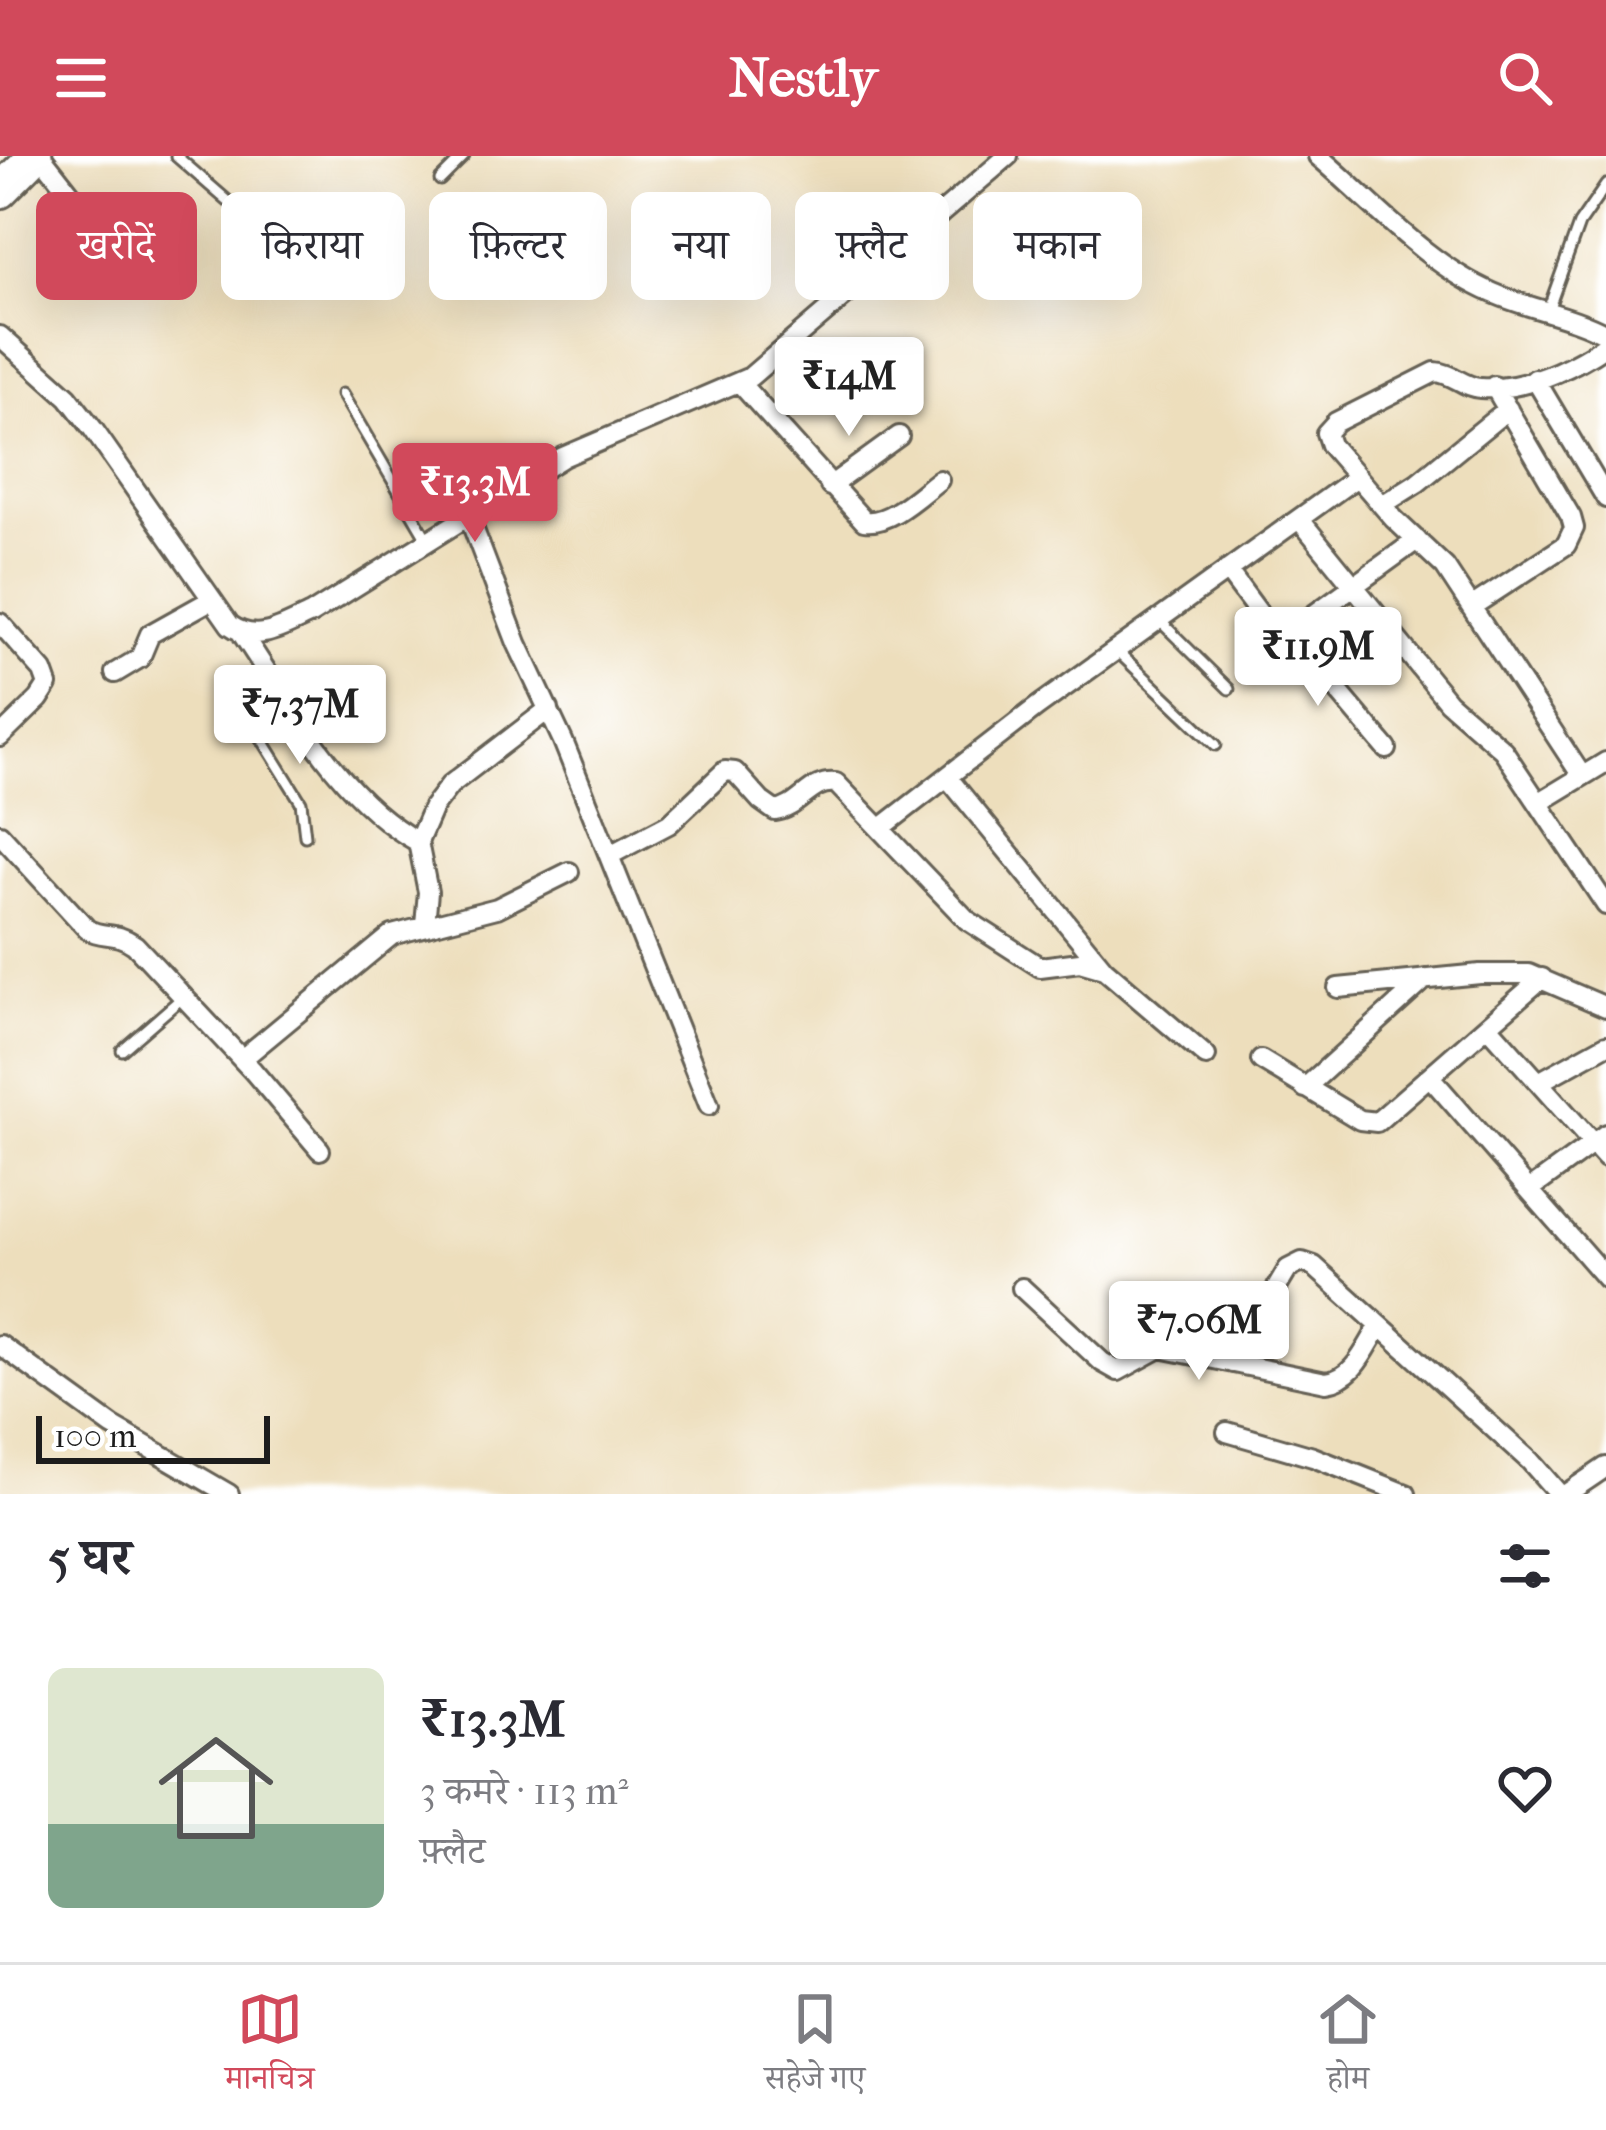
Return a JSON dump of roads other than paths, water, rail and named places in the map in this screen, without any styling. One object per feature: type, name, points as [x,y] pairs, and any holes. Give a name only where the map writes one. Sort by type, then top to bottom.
[{"type":"highway","points":[[0,191],[38,156]]},
{"type":"street","points":[[38,156],[68,192]]},
{"type":"street","points":[[240,631],[263,634],[295,622],[587,444],[739,382],[783,352],[1008,156]]},
{"type":"street","points":[[1318,156],[1442,262],[1490,292],[1606,334]]},
{"type":"street","points":[[0,336],[68,398],[93,429],[211,600],[240,631],[354,793],[382,820],[418,842]]},
{"type":"street","points":[[1582,776],[1445,567],[1382,506],[1326,440],[1326,434],[1336,422],[1435,372],[1452,375],[1472,387],[1494,386],[1562,371],[1606,345]]},
{"type":"street","points":[[1535,379],[1606,498]]},
{"type":"street","points":[[739,382],[856,515],[870,524],[939,480]]},
{"type":"street","points":[[1471,608],[1566,545],[1574,528],[1494,386]]},
{"type":"street","points":[[1382,506],[1508,409]]},
{"type":"street","points":[[830,486],[899,436]]},
{"type":"street","points":[[881,828],[1116,650],[1358,477]]},
{"type":"street","points":[[469,517],[709,1106]]},
{"type":"street","points":[[1300,520],[1448,702],[1503,750],[1606,905]]},
{"type":"street","points":[[1227,570],[1276,635],[1290,634],[1417,540]]},
{"type":"street","points":[[116,673],[140,658],[150,634],[211,600]]},
{"type":"street","points":[[0,623],[43,671],[48,685],[0,736]]},
{"type":"street","points":[[1290,634],[1387,749]]},
{"type":"street","points":[[425,924],[428,892],[418,842],[433,807],[450,785],[549,709]]},
{"type":"street","points":[[1540,802],[1606,762]]},
{"type":"street","points":[[610,855],[669,824],[725,771],[735,772],[775,811],[790,807],[820,784],[836,782],[967,920],[1040,967],[1080,962],[1104,968]]},
{"type":"street","points":[[948,778],[1104,968],[1206,1056]]},
{"type":"street","points":[[0,834],[87,928],[125,938],[242,1059],[320,1150]]},
{"type":"street","points":[[242,1059],[392,935],[496,908],[569,872]]},
{"type":"street","points":[[1338,988],[1511,973],[1542,978],[1606,1007]]},
{"type":"street","points":[[1261,1060],[1370,1123],[1388,1116],[1542,978]]},
{"type":"street","points":[[1305,1088],[1425,980]]},
{"type":"street","points":[[1490,1027],[1599,1138],[1606,1158]]},
{"type":"street","points":[[1539,1082],[1606,1045]]},
{"type":"street","points":[[1431,1078],[1606,1278]]},
{"type":"street","points":[[1529,1190],[1599,1138]]},
{"type":"street","points":[[1232,1363],[1288,1269],[1302,1262],[1314,1265],[1562,1494],[1606,1467]]},
{"type":"street","points":[[1022,1288],[1110,1369],[1127,1369],[1160,1348],[1336,1381],[1350,1372],[1379,1327]]},
{"type":"street","points":[[0,1345],[112,1426],[230,1494]]},
{"type":"street","points":[[1227,1432],[1295,1451],[1406,1494]]},
{"type":"lane","points":[[176,156],[221,195]]},
{"type":"lane","points":[[440,180],[464,156]]},
{"type":"lane","points":[[1547,312],[1579,224],[1606,185]]},
{"type":"lane","points":[[342,394],[428,542]]},
{"type":"lane","points":[[1158,620],[1229,689]]},
{"type":"lane","points":[[1116,650],[1216,745]]},
{"type":"lane","points":[[277,686],[255,710],[254,726],[301,802],[305,836]]},
{"type":"lane","points":[[122,1049],[183,997]]}]
